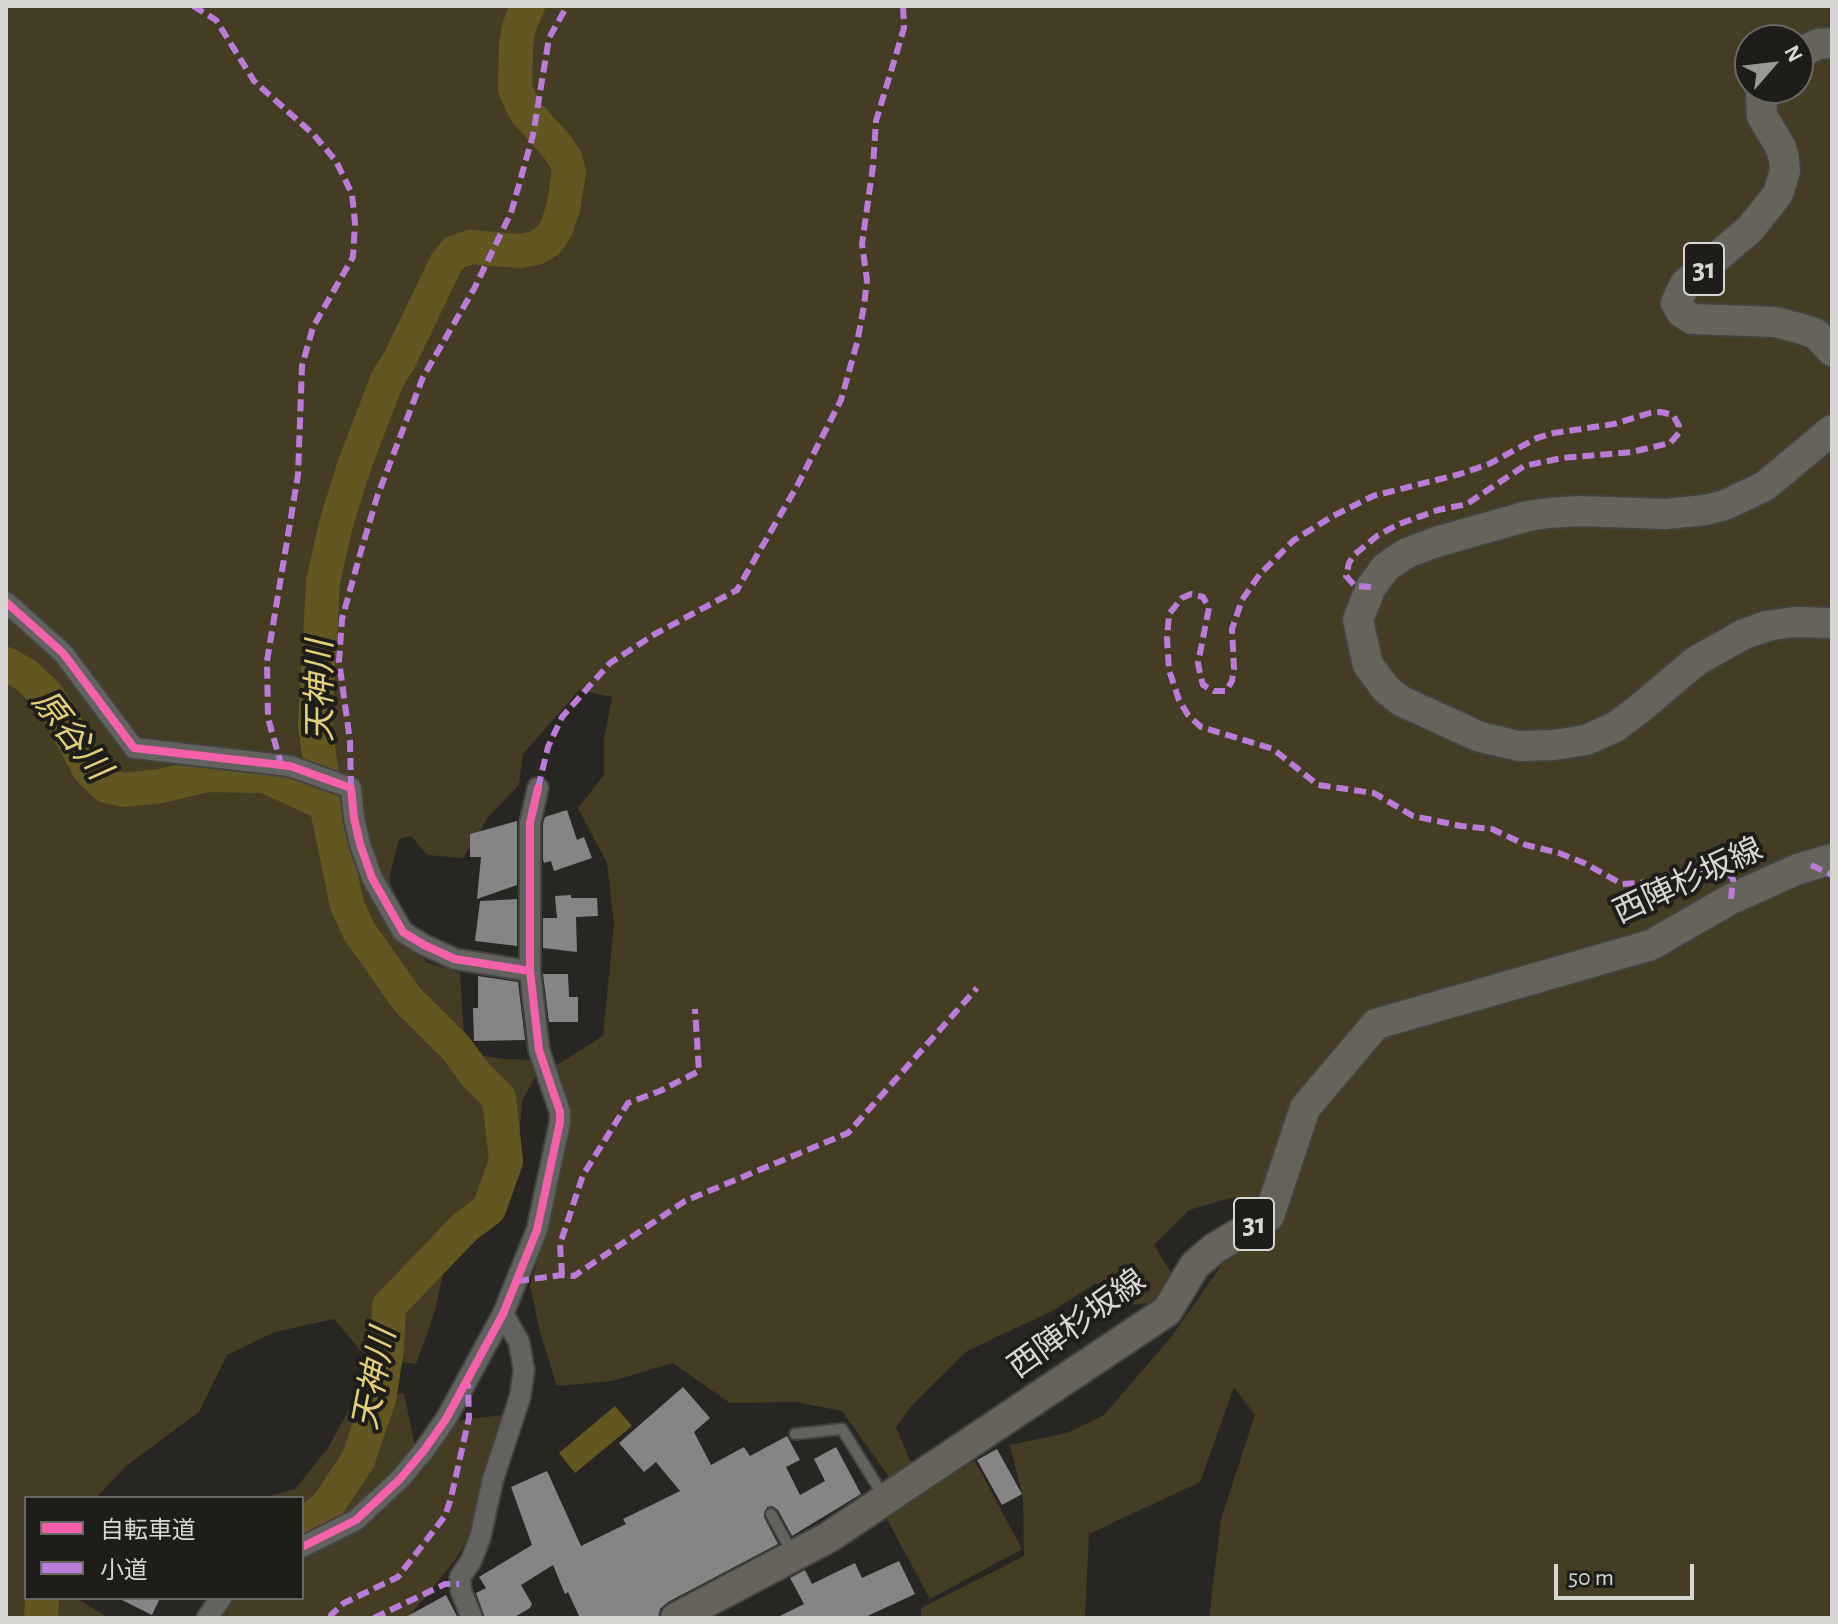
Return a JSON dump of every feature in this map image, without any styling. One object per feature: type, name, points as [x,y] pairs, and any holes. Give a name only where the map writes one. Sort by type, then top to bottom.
[{"type":"main road","name":"31","points":[[1761,104],[1762,116],[1784,159],[1785,171],[1778,194],[1750,229],[1685,284],[1676,303],[1681,312],[1692,319],[1766,321],[1802,329],[1816,334],[1832,351]]},
{"type":"main road","points":[[1832,430],[1765,486],[1725,505],[1665,514],[1578,511],[1528,516],[1407,553],[1386,567],[1371,587],[1358,620],[1368,665],[1386,689],[1416,708],[1480,737],[1519,746],[1586,740],[1615,727],[1696,661],[1744,634],[1767,626],[1794,622],[1832,623]]},
{"type":"main road","name":"西陣杉坂線","points":[[676,1618],[794,1555],[886,1500],[1167,1311],[1195,1265],[1215,1248],[1269,1216],[1305,1108],[1376,1024],[1651,945],[1731,899],[1798,869],[1832,859]]},
{"type":"street","points":[[6,602],[63,653],[134,748],[290,766],[351,788],[360,844],[372,878],[403,932],[455,959],[530,971]]},
{"type":"street","points":[[304,1546],[356,1520],[400,1479],[446,1419],[503,1314],[537,1230],[560,1122],[560,1112],[539,1050],[530,971],[530,823],[538,788]]},
{"type":"street","points":[[472,1618],[461,1591],[460,1577],[471,1561],[480,1538],[493,1479],[520,1397],[524,1370],[519,1342],[503,1314]]},
{"type":"street","points":[[207,1618],[220,1600]]},
{"type":"lane","points":[[795,1434],[842,1429],[886,1500]]},
{"type":"lane","points":[[771,1514],[794,1555]]},
{"type":"shaded area","points":[[6,6],[1832,6],[1832,1618],[1209,1618],[1221,1519],[1255,1415],[1234,1387],[1200,1482],[1089,1534],[1085,1618],[921,1618],[921,1608],[1024,1556],[1023,1498],[1010,1445],[1067,1433],[1104,1415],[1172,1336],[1255,1217],[1234,1197],[1189,1210],[1154,1245],[1173,1276],[1151,1303],[1132,1305],[1096,1283],[1052,1311],[967,1351],[913,1404],[896,1427],[911,1463],[893,1483],[842,1411],[796,1402],[730,1403],[673,1363],[612,1381],[557,1386],[530,1286],[544,1239],[570,1108],[557,1065],[603,1036],[614,924],[607,863],[578,808],[604,775],[604,739],[612,697],[579,690],[523,754],[519,785],[489,816],[463,858],[427,855],[411,836],[399,839],[389,879],[400,910],[426,962],[460,973],[465,1053],[533,1060],[536,1076],[522,1101],[519,1140],[505,1201],[445,1265],[434,1314],[416,1364],[366,1357],[334,1319],[275,1332],[227,1355],[199,1412],[126,1466],[98,1496],[24,1496],[24,1600],[79,1600],[109,1618],[6,1618]]},
{"type":"shaded area","points":[[404,1393],[415,1446],[432,1457],[460,1420],[503,1415],[485,1469],[475,1526],[455,1560],[408,1618],[216,1618],[221,1600],[304,1600],[304,1496],[269,1496],[295,1489],[328,1448],[354,1400]]},
{"type":"shaded area","points":[[615,1406],[632,1426],[575,1473],[559,1453]]},
{"type":"shaded area","points":[[975,1461],[1022,1549],[930,1599],[883,1512]]},
{"type":"building","points":[[567,810],[577,840],[584,837],[592,858],[554,871],[551,861],[544,863],[543,860],[543,824],[545,817]]},
{"type":"building","points":[[517,821],[517,885],[477,899],[481,857],[470,857],[470,834]]},
{"type":"building","points":[[571,895],[571,898],[597,898],[598,916],[576,917],[577,952],[543,948],[543,918],[557,918],[555,896]]},
{"type":"building","points":[[517,899],[517,946],[475,941],[480,901]]},
{"type":"building","points":[[543,974],[568,974],[569,997],[578,997],[578,1022],[549,1022]]},
{"type":"building","points":[[478,976],[518,982],[525,1040],[474,1041],[473,1008],[478,1008]]},
{"type":"building","points":[[683,1387],[710,1418],[694,1432],[711,1465],[744,1447],[750,1456],[787,1436],[800,1460],[786,1467],[800,1495],[825,1481],[814,1459],[836,1447],[861,1494],[792,1536],[778,1510],[767,1507],[764,1517],[778,1544],[668,1602],[660,1609],[658,1618],[580,1618],[568,1592],[565,1594],[553,1565],[521,1585],[532,1604],[530,1608],[513,1618],[485,1618],[476,1593],[486,1588],[479,1577],[532,1545],[511,1487],[547,1471],[581,1546],[626,1524],[623,1519],[680,1491],[656,1462],[644,1472],[619,1443]]},
{"type":"building","points":[[997,1449],[1022,1494],[1002,1505],[977,1460]]},
{"type":"building","points":[[899,1561],[915,1594],[887,1607],[863,1618],[776,1618],[804,1604],[790,1578],[805,1570],[812,1584],[855,1563],[862,1578]]},
{"type":"building","points":[[446,1595],[458,1618],[404,1618]]},
{"type":"building","points":[[122,1600],[159,1600],[152,1615]]},
{"type":"waterway","name":"天神川","points":[[304,1526],[328,1505],[358,1460],[379,1399],[387,1349],[389,1306],[465,1227],[489,1209],[506,1161],[499,1098],[476,1075],[456,1048],[407,999],[359,931],[347,905],[326,804],[315,726],[323,582],[336,524],[354,466],[387,380],[446,263],[454,253],[470,247],[520,251],[536,248],[548,241],[563,209],[569,172],[566,160],[525,111],[515,89],[516,45],[519,27],[528,6]]},
{"type":"waterway","name":"原谷川","points":[[6,664],[26,675],[46,694],[89,769],[106,786],[125,790],[161,786],[207,775],[265,776],[326,804]]},
{"type":"waterway","name":"天神川","points":[[41,1618],[42,1600]]},
{"type":"marked path","points":[[193,6],[216,20],[254,81],[314,135],[336,161],[352,194],[355,223],[353,257],[313,327],[302,366],[298,475],[267,661],[268,718],[281,764]]},
{"type":"marked path","points":[[351,788],[350,741],[339,661],[342,619],[377,497],[423,377],[474,289],[511,213],[533,135],[549,38],[567,6]]},
{"type":"marked path","points":[[538,788],[548,747],[562,717],[610,663],[655,634],[737,590],[797,486],[841,400],[864,306],[867,280],[862,244],[876,121],[904,28],[903,6]]},
{"type":"marked path","points":[[1371,587],[1355,586],[1346,576],[1354,555],[1377,536],[1399,524],[1438,510],[1467,504],[1524,466],[1562,458],[1632,452],[1670,443],[1679,433],[1673,415],[1650,413],[1614,424],[1537,438],[1489,464],[1373,496],[1333,516],[1294,540],[1260,574],[1242,600],[1232,629],[1234,668],[1226,691],[1214,691],[1203,685],[1200,674],[1198,663],[1209,608],[1203,597],[1191,594],[1182,598],[1169,614],[1169,670],[1179,700],[1188,715],[1201,727],[1273,749],[1318,785],[1374,793],[1413,816],[1492,829],[1526,845],[1584,863],[1622,884],[1652,882],[1711,867],[1725,869],[1733,879],[1731,899]]},
{"type":"marked path","points":[[1811,865],[1832,875]]},
{"type":"marked path","points":[[517,1281],[574,1276],[685,1201],[848,1133],[977,988]]},
{"type":"marked path","points":[[562,1275],[560,1244],[583,1175],[628,1103],[699,1071],[695,1009]]},
{"type":"marked path","points":[[332,1618],[331,1615],[344,1603],[398,1577],[445,1516],[469,1418],[468,1384]]},
{"type":"marked path","points":[[374,1618],[445,1584],[459,1584]]},
{"type":"cycle path","points":[[6,602],[63,653],[134,748],[290,766],[351,788],[360,844],[372,878],[403,932],[455,959],[530,971]]},
{"type":"cycle path","points":[[304,1546],[356,1520],[400,1479],[425,1449],[446,1419],[503,1314],[537,1230],[560,1122],[560,1112],[539,1050],[530,971],[530,823],[538,788]]}]
